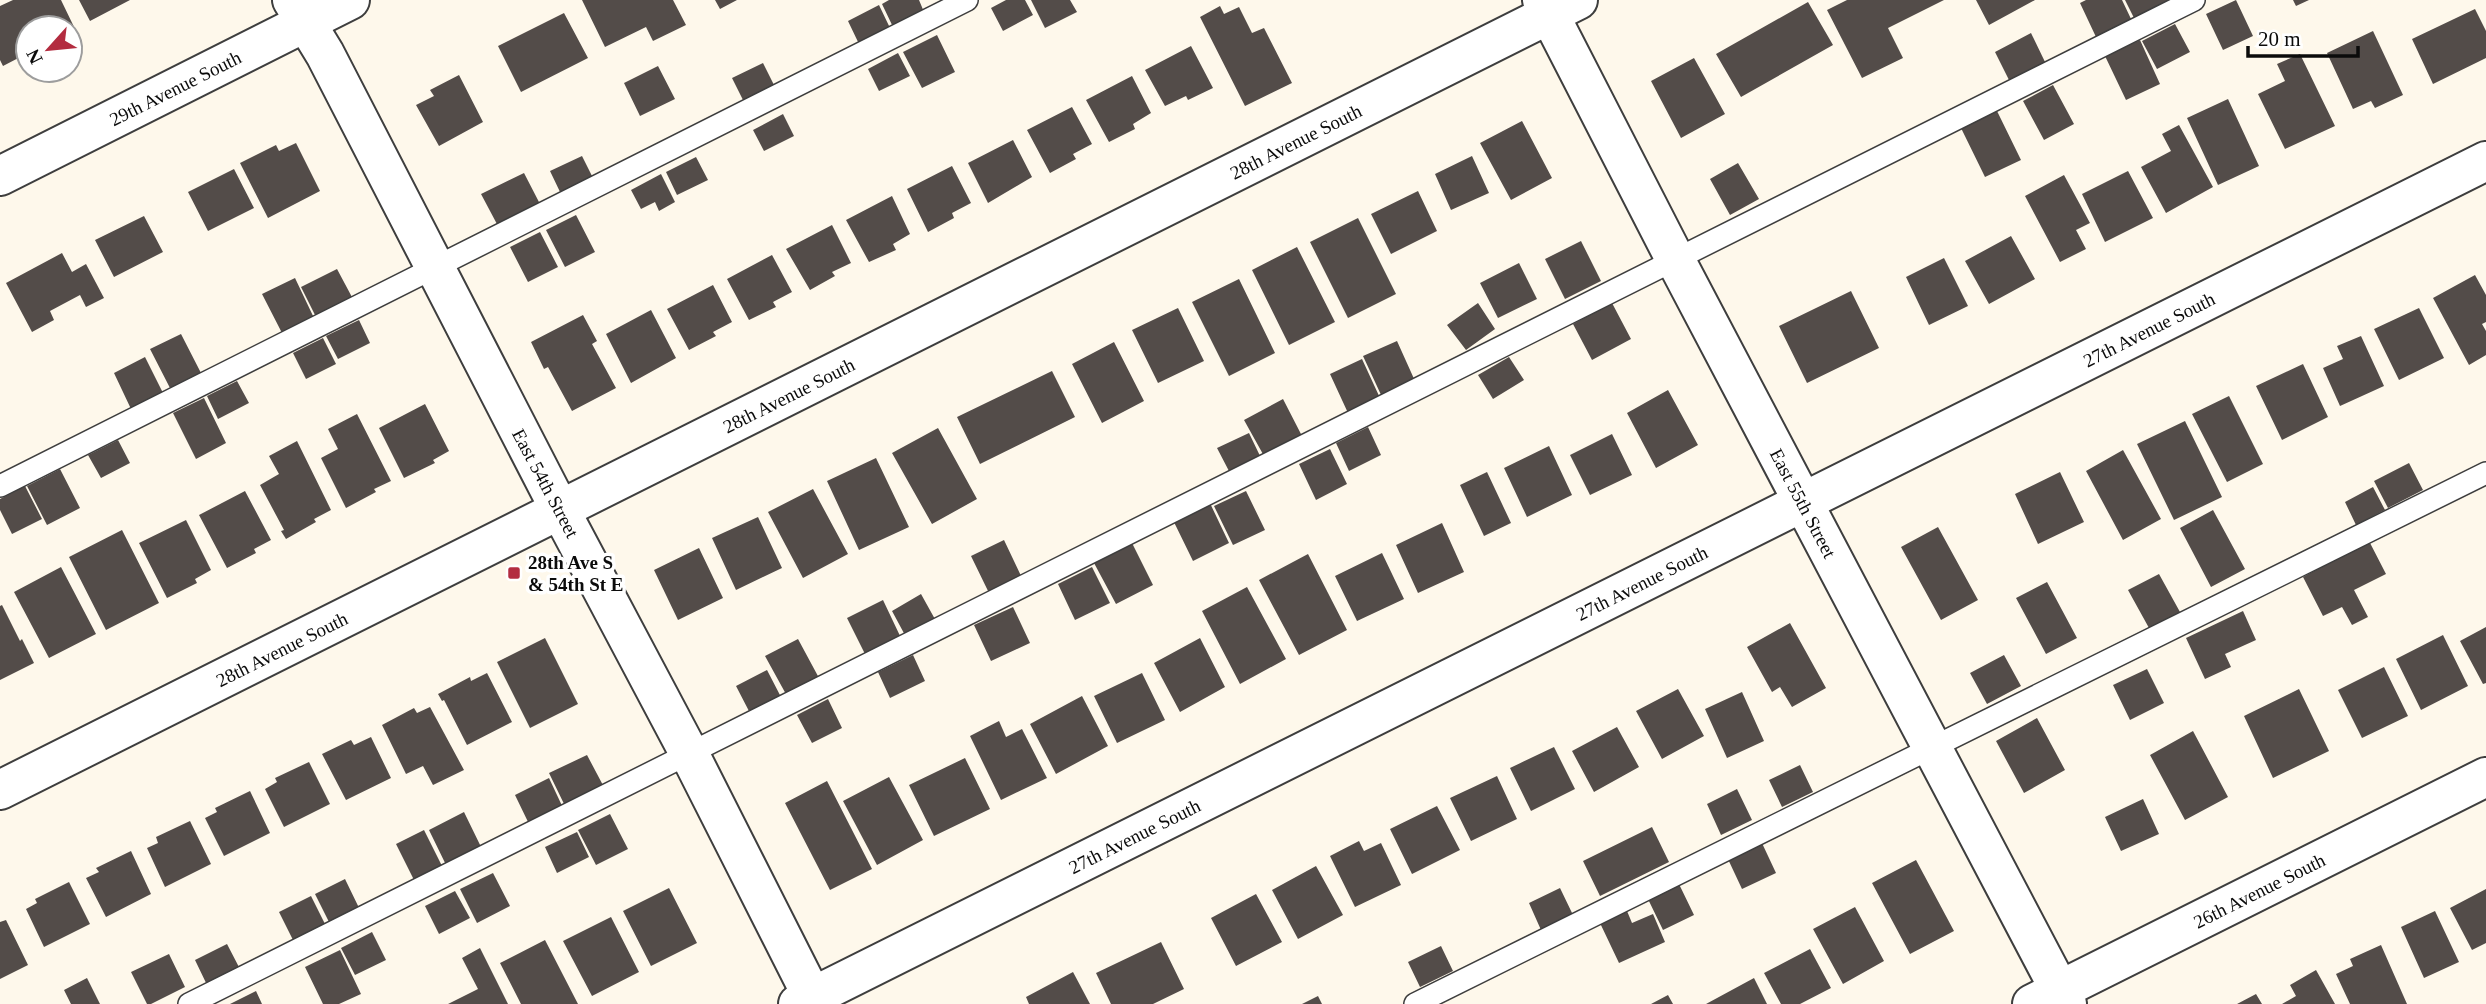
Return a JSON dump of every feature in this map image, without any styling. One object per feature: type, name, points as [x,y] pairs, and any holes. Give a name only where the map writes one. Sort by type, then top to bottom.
[{"type":"street","name":"29th Avenue South","points":[[0,176],[298,11],[350,0]]},
{"type":"street","name":"East 55th Street","points":[[1556,5],[1675,259],[1932,748],[2053,999]]},
{"type":"street","name":"28th Avenue South","points":[[0,790],[1556,5]]},
{"type":"street","name":"East 54th Street","points":[[298,11],[325,54],[434,268],[690,755],[809,1002]]},
{"type":"street","name":"27th Avenue South","points":[[809,1002],[2486,160]]},
{"type":"street","name":"26th Avenue South","points":[[2053,999],[2486,777]]},
{"type":"lane","points":[[0,486],[967,0]]},
{"type":"lane","points":[[189,1004],[2194,0]]},
{"type":"lane","points":[[1415,1004],[2486,473]]},
{"type":"building","points":[[13,0],[61,0],[68,14],[14,14],[14,60],[3,66],[0,60],[0,6]]},
{"type":"building","points":[[79,0],[130,0],[90,21]]},
{"type":"building","points":[[582,0],[673,0],[686,25],[653,41],[646,27],[605,47]]},
{"type":"building","points":[[715,0],[737,0],[720,9]]},
{"type":"building","points":[[889,0],[919,0],[924,12],[893,27],[882,4]]},
{"type":"building","points":[[1006,0],[1025,0],[1033,15],[1003,31],[991,8]]},
{"type":"building","points":[[1031,0],[1070,0],[1077,12],[1045,28]]},
{"type":"building","points":[[1847,0],[1944,0],[1888,28],[1903,58],[1862,78],[1827,10]]},
{"type":"building","points":[[1976,0],[2035,0],[1989,25]]},
{"type":"building","points":[[2086,0],[2122,0],[2132,21],[2096,37],[2080,3]]},
{"type":"building","points":[[2125,0],[2167,0],[2168,2],[2134,18]]},
{"type":"building","points":[[2236,0],[2253,36],[2223,50],[2206,14]]},
{"type":"building","points":[[2293,0],[2309,0],[2296,6]]},
{"type":"building","points":[[1808,2],[1833,45],[1741,97],[1716,54]]},
{"type":"building","points":[[879,5],[890,28],[859,44],[848,21]]},
{"type":"building","points":[[1220,6],[1224,14],[1239,7],[1252,33],[1264,28],[1292,83],[1245,106],[1200,17]]},
{"type":"building","points":[[2475,9],[2486,31],[2486,58],[2433,84],[2412,39]]},
{"type":"building","points":[[564,13],[588,58],[521,92],[498,46]]},
{"type":"building","points":[[2175,24],[2190,52],[2157,69],[2142,41]]},
{"type":"building","points":[[2373,31],[2403,95],[2375,108],[2371,101],[2353,109],[2327,53]]},
{"type":"building","points":[[2031,33],[2046,64],[2010,82],[1995,52]]},
{"type":"building","points":[[937,35],[955,72],[922,88],[903,52]]},
{"type":"building","points":[[2140,40],[2160,84],[2126,100],[2105,56]]},
{"type":"building","points":[[1191,46],[1213,88],[1188,100],[1186,96],[1165,106],[1145,70]]},
{"type":"building","points":[[898,53],[910,76],[879,91],[868,69]]},
{"type":"building","points":[[2300,54],[2335,126],[2285,149],[2258,94],[2285,81],[2277,64]]},
{"type":"building","points":[[1694,58],[1725,114],[1681,138],[1651,81]]},
{"type":"building","points":[[763,63],[775,87],[744,102],[732,78]]},
{"type":"building","points":[[658,66],[675,99],[640,116],[624,83]]},
{"type":"building","points":[[459,75],[483,122],[439,146],[416,105],[434,96],[430,90]]},
{"type":"building","points":[[1132,76],[1151,113],[1133,124],[1135,129],[1109,142],[1086,100]]},
{"type":"building","points":[[2053,85],[2074,124],[2044,140],[2023,101]]},
{"type":"building","points":[[2228,99],[2259,166],[2218,185],[2187,118]]},
{"type":"building","points":[[1072,107],[1092,144],[1073,154],[1076,159],[1050,173],[1027,130]]},
{"type":"building","points":[[1997,111],[2021,160],[1985,177],[1961,128]]},
{"type":"building","points":[[783,114],[794,136],[764,151],[753,130]]},
{"type":"building","points":[[1522,121],[1552,178],[1511,200],[1480,143]]},
{"type":"building","points":[[2179,125],[2213,187],[2166,213],[2141,167],[2171,151],[2162,134]]},
{"type":"building","points":[[1013,140],[1032,177],[988,203],[968,163]]},
{"type":"building","points":[[296,143],[320,191],[268,218],[240,163],[276,145],[279,151]]},
{"type":"building","points":[[582,156],[593,178],[561,194],[550,171]]},
{"type":"building","points":[[1472,156],[1489,193],[1451,210],[1435,174]]},
{"type":"building","points":[[696,157],[708,180],[677,195],[666,172]]},
{"type":"building","points":[[1738,163],[1759,199],[1730,215],[1710,179]]},
{"type":"building","points":[[952,166],[971,203],[952,213],[954,218],[928,232],[907,189]]},
{"type":"building","points":[[234,169],[254,208],[208,231],[188,192]]},
{"type":"building","points":[[2128,171],[2153,218],[2105,242],[2082,194]]},
{"type":"building","points":[[524,173],[540,204],[498,226],[481,194]]},
{"type":"building","points":[[661,174],[675,202],[659,211],[655,202],[641,209],[631,190]]},
{"type":"building","points":[[2064,175],[2090,223],[2076,230],[2086,249],[2060,262],[2025,196]]},
{"type":"building","points":[[1418,191],[1437,231],[1391,254],[1371,214]]},
{"type":"building","points":[[892,196],[910,234],[893,244],[896,250],[869,262],[846,220]]},
{"type":"building","points":[[576,215],[595,252],[565,267],[546,230]]},
{"type":"building","points":[[144,216],[163,252],[114,277],[95,240]]},
{"type":"building","points":[[1358,218],[1396,294],[1348,318],[1310,242]]},
{"type":"building","points":[[832,225],[851,263],[832,272],[835,276],[810,290],[786,249]]},
{"type":"building","points":[[540,232],[558,267],[528,282],[510,247]]},
{"type":"building","points":[[2011,236],[2035,279],[1989,304],[1965,261]]},
{"type":"building","points":[[1581,241],[1601,281],[1565,299],[1545,259]]},
{"type":"building","points":[[1297,247],[1335,322],[1289,345],[1252,270]]},
{"type":"building","points":[[62,253],[72,272],[86,264],[104,298],[86,307],[80,295],[50,311],[54,320],[32,332],[6,283]]},
{"type":"building","points":[[772,255],[792,292],[773,302],[776,307],[749,320],[727,279]]},
{"type":"building","points":[[1944,258],[1968,306],[1929,325],[1906,277]]},
{"type":"building","points":[[1519,263],[1537,299],[1498,318],[1480,283]]},
{"type":"building","points":[[337,269],[353,299],[316,317],[301,287]]},
{"type":"building","points":[[2475,275],[2486,295],[2486,322],[2482,324],[2486,331],[2486,355],[2469,365],[2433,298]]},
{"type":"building","points":[[295,278],[314,318],[282,333],[262,294]]},
{"type":"building","points":[[1239,279],[1275,353],[1229,376],[1192,302]]},
{"type":"building","points":[[713,285],[732,322],[713,332],[716,336],[689,350],[667,309]]},
{"type":"building","points":[[1851,291],[1879,348],[1807,383],[1779,326]]},
{"type":"building","points":[[1478,303],[1495,329],[1466,350],[1447,325]]},
{"type":"building","points":[[1612,303],[1631,339],[1592,360],[1573,324]]},
{"type":"building","points":[[1178,308],[1204,361],[1158,383],[1132,330]]},
{"type":"building","points":[[2419,308],[2444,358],[2399,380],[2374,329]]},
{"type":"building","points":[[651,310],[676,358],[631,383],[606,334]]},
{"type":"building","points":[[583,315],[597,341],[592,344],[616,388],[572,411],[548,367],[544,369],[531,342]]},
{"type":"building","points":[[359,320],[370,343],[338,359],[326,336]]},
{"type":"building","points":[[181,334],[201,373],[170,388],[150,349]]},
{"type":"building","points":[[2361,336],[2384,386],[2340,406],[2323,368],[2343,359],[2337,346]]},
{"type":"building","points":[[323,338],[336,364],[306,379],[293,353]]},
{"type":"building","points":[[1397,341],[1415,381],[1382,397],[1363,356]]},
{"type":"building","points":[[1114,342],[1144,401],[1102,423],[1072,364]]},
{"type":"building","points":[[145,357],[163,393],[131,409],[114,373]]},
{"type":"building","points":[[1509,357],[1524,380],[1493,399],[1478,375]]},
{"type":"building","points":[[1362,359],[1380,398],[1348,413],[1330,374]]},
{"type":"building","points":[[2303,364],[2328,417],[2282,440],[2256,386]]},
{"type":"building","points":[[1052,371],[1075,417],[980,464],[957,417]]},
{"type":"building","points":[[237,381],[249,403],[218,419],[207,396]]},
{"type":"building","points":[[1668,390],[1698,445],[1656,468],[1627,413]]},
{"type":"building","points":[[2229,396],[2263,464],[2227,482],[2192,414]]},
{"type":"building","points":[[204,398],[226,443],[196,459],[173,413]]},
{"type":"building","points":[[1283,399],[1302,436],[1264,456],[1244,420]]},
{"type":"building","points":[[425,404],[449,451],[433,460],[435,463],[404,478],[379,428]]},
{"type":"building","points":[[357,414],[391,481],[346,508],[321,458],[338,449],[328,429]]},
{"type":"building","points":[[2185,421],[2222,497],[2174,520],[2137,444]]},
{"type":"building","points":[[1368,427],[1381,455],[1349,471],[1336,443]]},
{"type":"building","points":[[938,428],[977,499],[932,524],[892,453]]},
{"type":"building","points":[[1249,433],[1261,458],[1230,473],[1217,448]]},
{"type":"building","points":[[1612,434],[1632,475],[1590,495],[1570,455]]},
{"type":"building","points":[[118,440],[130,463],[101,478],[88,455]]},
{"type":"building","points":[[297,441],[331,510],[286,539],[281,531],[284,530],[260,485],[279,474],[269,456]]},
{"type":"building","points":[[1549,446],[1572,495],[1527,517],[1504,468]]},
{"type":"building","points":[[1330,449],[1347,484],[1316,500],[1299,464]]},
{"type":"building","points":[[2123,450],[2161,519],[2123,540],[2086,471]]},
{"type":"building","points":[[876,458],[909,527],[859,550],[827,481]]},
{"type":"building","points":[[2409,463],[2423,490],[2388,508],[2374,481]]},
{"type":"building","points":[[60,469],[80,508],[47,525],[27,486]]},
{"type":"building","points":[[1487,472],[1511,523],[1484,536],[1460,485]]},
{"type":"building","points":[[2060,472],[2084,522],[2038,544],[2015,494]]},
{"type":"building","points":[[25,486],[42,519],[12,534],[0,510],[0,499]]},
{"type":"building","points":[[2373,487],[2385,510],[2356,525],[2345,502]]},
{"type":"building","points":[[813,489],[848,554],[803,578],[768,512]]},
{"type":"building","points":[[245,491],[271,540],[254,549],[256,553],[227,568],[199,515]]},
{"type":"building","points":[[1246,491],[1265,530],[1233,545],[1214,506]]},
{"type":"building","points":[[1208,499],[1229,543],[1193,561],[1171,516]]},
{"type":"building","points":[[2213,510],[2245,569],[2211,587],[2180,528]]},
{"type":"building","points":[[758,517],[782,568],[736,590],[712,538]]},
{"type":"building","points":[[186,520],[211,570],[195,579],[197,583],[167,598],[139,543]]},
{"type":"building","points":[[1442,523],[1464,572],[1418,593],[1396,545]]},
{"type":"building","points":[[1938,527],[1978,600],[1941,620],[1901,547]]},
{"type":"building","points":[[122,530],[159,603],[106,630],[69,557]]},
{"type":"building","points":[[1004,540],[1022,578],[989,593],[971,556]]},
{"type":"building","points":[[2369,541],[2386,574],[2354,590],[2368,617],[2352,625],[2342,607],[2323,616],[2303,577]]},
{"type":"building","points":[[1132,543],[1153,585],[1116,604],[1094,563]]},
{"type":"building","points":[[699,548],[723,598],[678,620],[654,570]]},
{"type":"building","points":[[1382,553],[1404,599],[1357,621],[1335,576]]},
{"type":"building","points":[[1308,554],[1347,630],[1299,655],[1259,580]]},
{"type":"building","points":[[61,567],[96,634],[49,658],[14,592]]},
{"type":"building","points":[[1092,567],[1110,603],[1075,620],[1058,584]]},
{"type":"building","points":[[2159,574],[2180,612],[2149,628],[2128,590]]},
{"type":"building","points":[[2047,582],[2077,638],[2046,654],[2016,598]]},
{"type":"building","points":[[1247,587],[1286,659],[1240,684],[1202,611]]},
{"type":"building","points":[[921,594],[936,621],[906,637],[892,611]]},
{"type":"building","points":[[883,600],[901,638],[866,656],[847,618]]},
{"type":"building","points":[[2,605],[34,663],[0,680],[0,606]]},
{"type":"building","points":[[1013,607],[1030,643],[991,661],[974,625]]},
{"type":"building","points":[[2243,611],[2256,640],[2225,654],[2231,667],[2205,679],[2186,638]]},
{"type":"building","points":[[1790,623],[1826,688],[1792,707],[1780,687],[1772,692],[1747,647]]},
{"type":"building","points":[[2486,627],[2486,683],[2483,684],[2460,641]]},
{"type":"building","points":[[2443,635],[2468,686],[2421,710],[2396,659]]},
{"type":"building","points":[[545,638],[578,704],[530,728],[497,662]]},
{"type":"building","points":[[1200,638],[1225,687],[1180,712],[1154,663]]},
{"type":"building","points":[[798,639],[819,678],[787,696],[765,656]]},
{"type":"building","points":[[913,655],[925,681],[890,698],[878,672]]},
{"type":"building","points":[[2004,655],[2021,686],[1987,704],[1970,673]]},
{"type":"building","points":[[2384,667],[2408,716],[2362,738],[2338,690]]},
{"type":"building","points":[[2147,669],[2164,703],[2130,720],[2113,685]]},
{"type":"building","points":[[767,670],[782,699],[751,715],[736,686]]},
{"type":"building","points":[[487,673],[512,722],[467,745],[444,700],[442,701],[438,694],[470,677],[471,681]]},
{"type":"building","points":[[1142,673],[1165,720],[1117,743],[1094,696]]},
{"type":"building","points":[[1678,689],[1704,736],[1662,759],[1636,711]]},
{"type":"building","points":[[2299,689],[2329,751],[2273,778],[2244,716]]},
{"type":"building","points":[[1742,692],[1764,741],[1727,758],[1705,709]]},
{"type":"building","points":[[1082,696],[1108,746],[1056,774],[1030,724]]},
{"type":"building","points":[[828,699],[842,728],[812,743],[797,715]]},
{"type":"building","points":[[430,707],[464,770],[433,785],[423,766],[406,774],[382,725],[414,708],[417,713]]},
{"type":"building","points":[[2037,718],[2065,770],[2024,793],[1996,741]]},
{"type":"building","points":[[999,721],[1006,737],[1022,729],[1047,778],[1001,800],[970,736]]},
{"type":"building","points":[[1617,727],[1639,767],[1594,792],[1572,751]]},
{"type":"building","points":[[2193,731],[2228,797],[2185,820],[2150,755]]},
{"type":"building","points":[[371,737],[391,778],[346,800],[322,754],[351,740],[354,745]]},
{"type":"building","points":[[1554,747],[1575,789],[1531,811],[1510,768]]},
{"type":"building","points":[[587,755],[605,789],[566,808],[549,773]]},
{"type":"building","points":[[965,758],[990,809],[934,836],[909,785]]},
{"type":"building","points":[[309,762],[330,804],[284,827],[265,789],[277,782],[275,778]]},
{"type":"building","points":[[1800,765],[1813,792],[1782,807],[1769,780]]},
{"type":"building","points":[[1497,776],[1517,819],[1471,841],[1450,798]]},
{"type":"building","points":[[889,777],[923,840],[877,865],[843,801]]},
{"type":"building","points":[[549,778],[564,810],[530,826],[515,795]]},
{"type":"building","points":[[827,781],[872,869],[830,890],[785,803]]},
{"type":"building","points":[[1737,789],[1752,820],[1721,835],[1707,804]]},
{"type":"building","points":[[250,791],[270,833],[224,856],[205,818],[217,812],[215,808]]},
{"type":"building","points":[[2143,799],[2159,834],[2121,851],[2105,817]]},
{"type":"building","points":[[1437,806],[1460,850],[1412,874],[1390,829]]},
{"type":"building","points":[[464,812],[483,851],[448,869],[429,830]]},
{"type":"building","points":[[610,814],[628,849],[596,865],[578,830]]},
{"type":"building","points":[[190,821],[211,864],[165,887],[147,848],[158,843],[156,837]]},
{"type":"building","points":[[1652,827],[1669,862],[1600,896],[1583,861]]},
{"type":"building","points":[[424,830],[444,870],[416,884],[396,844]]},
{"type":"building","points":[[577,832],[589,857],[557,873],[545,847]]},
{"type":"building","points":[[1359,841],[1364,851],[1381,843],[1401,885],[1355,907],[1330,856]]},
{"type":"building","points":[[1761,841],[1776,873],[1742,889],[1727,857]]},
{"type":"building","points":[[131,851],[151,894],[106,917],[86,878],[99,872],[96,868]]},
{"type":"building","points":[[1916,860],[1954,931],[1910,954],[1872,883]]},
{"type":"building","points":[[1316,866],[1343,915],[1298,939],[1272,890]]},
{"type":"building","points":[[493,873],[510,906],[477,923],[460,889]]},
{"type":"building","points":[[345,879],[361,912],[331,926],[315,894]]},
{"type":"building","points":[[69,882],[90,924],[44,947],[26,909],[37,903],[35,899]]},
{"type":"building","points":[[1678,882],[1694,915],[1663,930],[1647,897]]},
{"type":"building","points":[[669,888],[697,943],[651,966],[623,911]]},
{"type":"building","points":[[1560,888],[1573,915],[1541,930],[1529,903]]},
{"type":"building","points":[[2486,889],[2486,943],[2472,950],[2450,908]]},
{"type":"building","points":[[455,891],[470,918],[439,934],[425,906]]},
{"type":"building","points":[[1256,894],[1282,942],[1236,966],[1211,918]]},
{"type":"building","points":[[311,896],[327,928],[295,944],[279,912]]},
{"type":"building","points":[[1855,907],[1884,961],[1843,984],[1813,929]]},
{"type":"building","points":[[1627,911],[1632,923],[1653,914],[1665,942],[1619,963],[1600,923]]},
{"type":"building","points":[[2435,911],[2459,962],[2424,978],[2401,927]]},
{"type":"building","points":[[611,917],[639,972],[592,996],[563,941]]},
{"type":"building","points":[[6,920],[28,965],[0,979],[0,922]]},
{"type":"building","points":[[372,932],[386,960],[355,975],[341,948]]},
{"type":"building","points":[[545,940],[578,1004],[521,1004],[500,963]]},
{"type":"building","points":[[1161,942],[1184,989],[1153,1004],[1111,1004],[1096,973]]},
{"type":"building","points":[[227,944],[241,971],[208,987],[195,960]]},
{"type":"building","points":[[2381,945],[2407,1004],[2350,1004],[2336,974],[2353,966],[2350,959]]},
{"type":"building","points":[[1441,946],[1453,971],[1420,987],[1408,962]]},
{"type":"building","points":[[480,948],[508,1004],[448,1004],[478,989],[462,958]]},
{"type":"building","points":[[1810,949],[1831,988],[1800,1004],[1781,1004],[1764,973]]},
{"type":"building","points":[[340,950],[361,994],[339,1004],[323,1004],[305,967]]},
{"type":"building","points":[[169,954],[185,987],[147,1004],[131,972]]},
{"type":"building","points":[[2316,970],[2335,1004],[2282,1004],[2296,996],[2290,985]]},
{"type":"building","points":[[1073,972],[1090,1004],[1029,1004],[1026,997]]},
{"type":"building","points":[[87,978],[100,1004],[71,1004],[64,990]]},
{"type":"building","points":[[1754,978],[1767,1004],[1706,1004]]},
{"type":"building","points":[[256,991],[262,1004],[230,1004]]},
{"type":"building","points":[[2256,994],[2262,1004],[2237,1004]]},
{"type":"building","points":[[1668,995],[1673,1004],[1651,1004]]},
{"type":"building","points":[[1318,996],[1322,1004],[1302,1004]]},
{"type":"place","name":"28th Ave S & 54th St E","points":[[514,573]]}]
